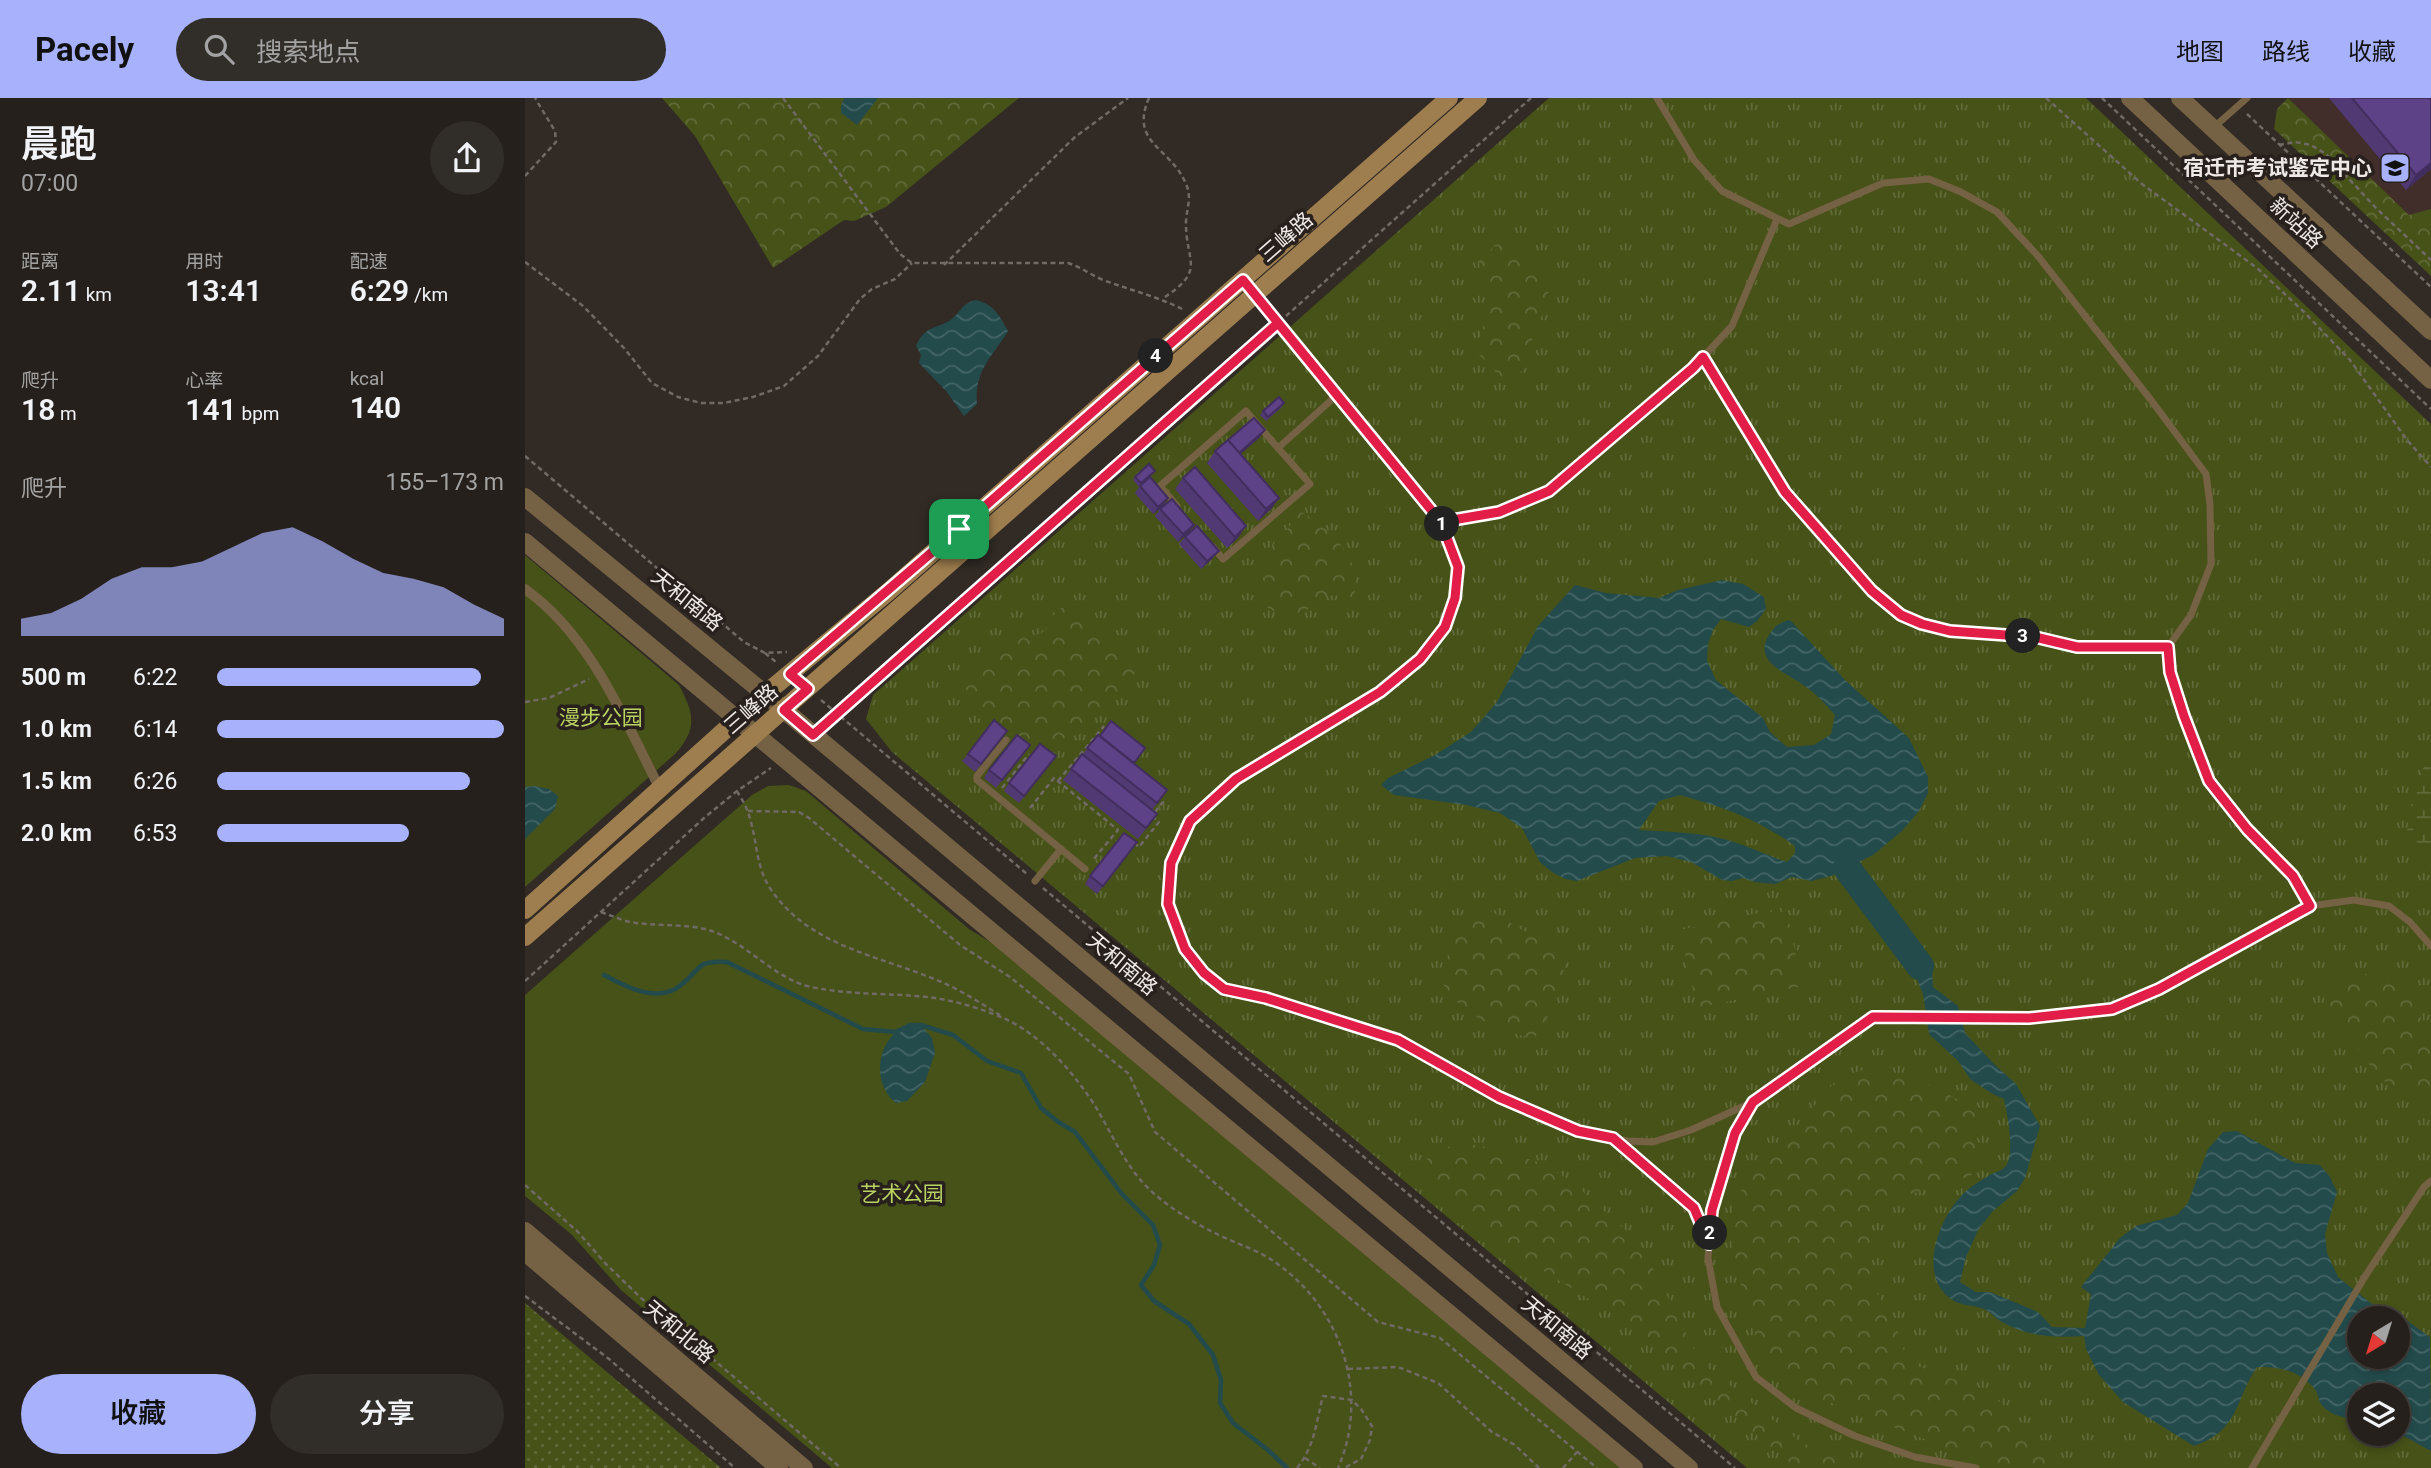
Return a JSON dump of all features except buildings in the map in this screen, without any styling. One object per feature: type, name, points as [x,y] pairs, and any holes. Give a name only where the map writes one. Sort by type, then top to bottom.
[{"type":"main road","name":"三峰路","points":[[525,910],[765,694],[888,592],[1449,98]]},
{"type":"main road","name":"三峰路","points":[[525,936],[1478,98]]},
{"type":"street","name":"新站路","points":[[2130,98],[2431,380]]},
{"type":"street","name":"新站路","points":[[2180,98],[2431,331]]},
{"type":"street","name":"天和南路","points":[[525,497],[765,694],[1689,1468]]},
{"type":"street","points":[[525,542],[1634,1468]]},
{"type":"street","points":[[525,589],[542,601],[576,638],[660,789]]},
{"type":"street","name":"天和北路","points":[[525,1231],[804,1468]]},
{"type":"street","name":"天和北路","points":[[525,1252],[779,1468]]},
{"type":"lane","points":[[1657,98],[1694,160],[1721,191],[1789,224],[1883,183],[1929,180],[1961,192],[1997,212],[2038,256],[2206,474],[2210,504],[2211,564],[2191,615],[2168,647],[2170,672],[2209,781],[2247,829],[2293,876],[2310,906]]},
{"type":"lane","points":[[2213,129],[2248,98]]},
{"type":"lane","points":[[1441,522],[1499,512],[1549,491],[1693,368],[1732,326],[1777,219]]},
{"type":"lane","points":[[1243,280],[1441,522],[1458,567],[1455,598],[1445,627],[1420,659],[1380,692],[1236,779],[1190,821],[1171,863],[1168,904],[1185,949],[1204,973],[1224,989],[1266,998],[1398,1040],[1499,1097],[1578,1131],[1627,1141],[1653,1142],[1691,1130],[1753,1102],[1873,1017],[2029,1018],[2112,1009],[2159,989],[2310,906],[2354,900],[2389,906],[2410,922],[2431,946]]},
{"type":"lane","points":[[1703,357],[1785,492],[1872,591],[1901,615],[1950,631],[2035,637],[2077,647],[2168,647]]},
{"type":"lane","points":[[1278,447],[1337,395]]},
{"type":"lane","points":[[1187,517],[1160,485],[1246,411],[1310,484],[1223,559],[1205,538]]},
{"type":"lane","points":[[1242,524],[1251,534]]},
{"type":"lane","points":[[1006,740],[977,776],[979,783],[1085,869]]},
{"type":"lane","points":[[1035,881],[1061,849]]},
{"type":"lane","points":[[1753,1102],[1735,1133],[1712,1210],[1708,1258],[1717,1307],[1756,1377],[1796,1408],[1855,1436],[1915,1457],[1976,1468]]},
{"type":"lane","points":[[1613,1138],[1694,1208],[1709,1244]]},
{"type":"lane","points":[[2252,1468],[2364,1278],[2424,1187],[2431,1181]]},
{"type":"path","points":[[525,176],[556,142],[555,131],[535,98]]},
{"type":"path","points":[[783,98],[900,254],[912,263],[1068,263],[1083,268],[1100,279],[1162,299],[1182,309]]},
{"type":"path","points":[[944,265],[1075,137],[1128,98]]},
{"type":"path","points":[[1149,98],[1142,121],[1147,136],[1168,156],[1186,183],[1190,199],[1186,222],[1192,267],[1184,282],[1162,299]]},
{"type":"path","points":[[813,735],[1531,98]]},
{"type":"path","points":[[2046,98],[2142,184],[2257,268],[2304,312],[2350,360],[2407,440],[2431,467]]},
{"type":"path","points":[[2102,98],[2431,409]]},
{"type":"path","points":[[2238,106],[2431,287]]},
{"type":"path","points":[[2279,145],[2295,142],[2311,145],[2326,154],[2376,208],[2431,260]]},
{"type":"path","points":[[525,262],[583,306],[624,348],[652,383],[678,397],[701,403],[725,403],[784,386],[818,356],[860,299],[872,289],[895,279],[912,263]]},
{"type":"path","points":[[525,456],[744,642],[765,653],[790,674]]},
{"type":"path","points":[[765,653],[787,653],[796,649]]},
{"type":"path","points":[[525,702],[549,698],[598,674]]},
{"type":"path","points":[[808,689],[1735,1468]]},
{"type":"path","points":[[1058,781],[1104,726]]},
{"type":"path","points":[[996,796],[1028,754]]},
{"type":"path","points":[[525,981],[737,791],[786,759]]},
{"type":"path","points":[[1022,817],[1054,778],[1118,830],[1085,869]]},
{"type":"path","points":[[737,791],[748,811],[758,862],[771,890],[789,912],[809,928],[850,950],[959,989],[1045,1046],[1074,1076],[1096,1107],[1129,1165],[1148,1189],[1188,1219],[1265,1256],[1283,1268],[1311,1295],[1330,1321],[1352,1384],[1352,1417],[1346,1451],[1338,1468]]},
{"type":"path","points":[[1128,838],[1139,847],[1159,822],[1152,816],[1163,802],[1153,793]]},
{"type":"path","points":[[748,811],[799,811],[809,818],[960,945],[1010,977],[1129,1074],[1155,1132],[1378,1322],[1440,1338],[1597,1468]]},
{"type":"path","points":[[601,912],[627,921],[706,930],[808,986],[846,993],[928,997],[968,1006],[1006,1019]]},
{"type":"path","points":[[525,1185],[577,1231],[605,1264],[641,1297],[841,1468]]},
{"type":"path","points":[[525,1296],[609,1359],[735,1468]]},
{"type":"path","points":[[1348,1369],[1398,1367],[1419,1374],[1438,1384],[1492,1432],[1514,1445],[1539,1468]]},
{"type":"path","points":[[1299,1466],[1315,1437],[1322,1396],[1352,1400],[1372,1426],[1370,1440],[1361,1459],[1344,1468]]},
{"type":"path","points":[[1563,1468],[1577,1451]]},
{"type":"path","points":[[1305,1458],[1320,1468]]},
{"type":"shaded area","name":"宿迁市考试鉴定中心","points":[[2288,98],[2431,98],[2431,233],[2409,215]]},
{"type":"green space","points":[[662,98],[1019,98],[886,207],[854,221],[844,220],[773,268],[695,136]]},
{"type":"green space","points":[[1549,98],[2086,98],[2431,424],[2431,1468],[1747,1468],[892,752],[866,719],[873,695]]},
{"type":"green space","points":[[2288,98],[2409,215],[2431,209],[2431,276],[2274,129],[2277,109]]},
{"type":"green space","points":[[1503,238],[1518,247],[1536,274],[1549,274],[1547,305],[1532,336],[1538,357],[1516,376],[1500,377],[1476,351],[1487,314],[1489,295],[1481,278],[1479,261]]},
{"type":"green space","points":[[1299,511],[1321,525],[1343,548],[1356,574],[1356,587],[1351,600],[1335,595],[1325,596],[1322,608],[1311,608],[1286,618],[1268,608],[1263,589],[1269,550]]},
{"type":"green space","name":"漫步公园","points":[[525,555],[679,685],[688,704],[691,721],[687,736],[675,754],[525,887]]},
{"type":"green space","points":[[1079,604],[1117,643],[1136,672],[1080,734],[1033,747],[1017,743],[977,717],[960,674],[1010,638],[1041,634],[1050,624],[1057,609]]},
{"type":"green space","points":[[2431,752],[2431,866],[2407,841],[2414,795]]},
{"type":"green space","name":"艺术公园","points":[[789,785],[806,791],[969,929],[1018,959],[1626,1468],[832,1468],[621,1290],[571,1234],[525,1196],[525,995],[752,795],[768,786]]},
{"type":"green space","points":[[1786,907],[1802,986],[1697,1008],[1680,930]]},
{"type":"green space","points":[[1489,910],[1565,958],[1555,1001],[1534,1039],[1481,1020],[1458,1003],[1441,980],[1448,956],[1442,941],[1454,924],[1470,911]]},
{"type":"green space","points":[[2339,976],[2379,976],[2402,988],[2417,1010],[2430,1038],[2431,1094],[2404,1090],[2377,1078],[2366,1059],[2329,1014],[2324,997],[2327,983]]},
{"type":"green space","points":[[1863,1070],[1909,1078],[1937,1088],[1975,1114],[1979,1168],[1970,1176],[1907,1195],[1876,1209],[1869,1226],[1874,1289],[1893,1317],[1905,1354],[1918,1366],[1972,1386],[2000,1402],[2066,1468],[2006,1468],[1986,1463],[1816,1397],[1783,1373],[1758,1341],[1736,1269],[1729,1231],[1734,1199],[1839,1077]]},
{"type":"green space","points":[[1464,1143],[1498,1149],[1541,1163],[1571,1181],[1621,1226],[1650,1262],[1700,1361],[1799,1441],[1863,1468],[1796,1468],[1690,1379],[1660,1352],[1644,1333],[1492,1239],[1427,1176],[1423,1165],[1435,1152]]},
{"type":"green space","points":[[525,1303],[721,1468],[525,1468]]},
{"type":"water","points":[[844,98],[878,98],[857,125],[841,113]]},
{"type":"water","points":[[975,300],[991,307],[1008,331],[978,382],[977,404],[964,416],[946,391],[919,363],[921,355],[916,346],[928,330],[953,318]]},
{"type":"water","points":[[1722,580],[1743,584],[1764,597],[1766,609],[1749,627],[1721,619],[1708,644],[1707,661],[1716,680],[1763,718],[1770,732],[1787,747],[1814,745],[1831,734],[1835,715],[1812,691],[1768,660],[1765,644],[1769,635],[1778,625],[1790,620],[1845,680],[1909,738],[1928,777],[1928,793],[1919,811],[1902,831],[1873,855],[1831,876],[1811,881],[1792,877],[1775,884],[1743,878],[1722,880],[1691,862],[1667,856],[1635,858],[1577,881],[1565,879],[1540,862],[1522,828],[1500,813],[1466,805],[1394,795],[1381,785],[1388,778],[1435,755],[1471,732],[1497,702],[1538,626],[1575,585],[1606,593],[1659,598],[1678,590]],"holes":[[[1680,795],[1726,809],[1767,828],[1795,846],[1795,853],[1787,862],[1720,838],[1639,830],[1659,801]]]},
{"type":"water","points":[[525,787],[549,789],[558,796],[555,809],[525,839]]},
{"type":"water","points":[[1924,962],[1932,970],[1933,987],[1958,1006],[1965,1033],[2016,1084],[2040,1126],[2025,1178],[2017,1191],[1992,1212],[1978,1230],[1966,1257],[1960,1282],[1976,1292],[1990,1292],[2038,1312],[2052,1327],[2085,1328],[2091,1294],[2081,1287],[2120,1238],[2136,1226],[2177,1215],[2188,1203],[2208,1149],[2223,1132],[2237,1131],[2295,1163],[2320,1165],[2337,1192],[2325,1234],[2327,1253],[2338,1277],[2376,1306],[2347,1306],[2347,1369],[2410,1369],[2410,1323],[2430,1337],[2431,1451],[2410,1440],[2410,1383],[2347,1383],[2347,1418],[2331,1413],[2324,1407],[2315,1390],[2302,1377],[2281,1369],[2265,1367],[2257,1367],[2234,1413],[2220,1432],[2194,1446],[2123,1402],[2099,1375],[2086,1349],[2084,1336],[2053,1336],[2022,1331],[2002,1322],[1984,1309],[1954,1301],[1942,1291],[1933,1263],[1935,1247],[1946,1217],[1964,1193],[2005,1167],[2010,1153],[2010,1134],[2004,1099],[1971,1080],[1958,1061],[1929,1034],[1923,994],[1914,971]]},
{"type":"water","points":[[921,1025],[932,1038],[935,1053],[925,1082],[907,1101],[896,1103],[884,1088],[881,1059],[888,1041],[902,1028]]},
{"type":"waterway","points":[[1847,868],[1920,966]]},
{"type":"waterway","points":[[604,975],[642,992],[662,993],[681,985],[704,964],[727,962],[863,1029],[896,1032],[910,1025],[921,1025],[953,1035],[987,1061],[1021,1073],[1041,1108],[1075,1132],[1122,1194],[1153,1225],[1160,1245],[1154,1265],[1141,1285],[1154,1301],[1189,1324],[1213,1355],[1221,1380],[1220,1403],[1233,1423],[1287,1468]]},
{"type":"place","name":"宿迁市考试鉴定中心","points":[[2395,168]]},
{"type":"route","points":[[959,529],[790,674],[808,689],[784,710],[813,735],[1278,323],[1441,522],[1458,567],[1455,598],[1445,627],[1420,659],[1380,692],[1236,779],[1190,821],[1171,863],[1168,904],[1185,949],[1204,973],[1224,989],[1266,998],[1398,1040],[1499,1097],[1578,1131],[1613,1138],[1694,1208],[1709,1244],[1712,1210],[1735,1133],[1753,1102],[1873,1017],[2029,1018],[2112,1009],[2159,989],[2310,906],[2293,876],[2247,829],[2209,781],[2170,672],[2168,647],[2077,647],[2035,637],[1950,631],[1901,615],[1872,591],[1785,492],[1703,357],[1549,491],[1499,512],[1441,522],[1243,280],[959,529]]}]
